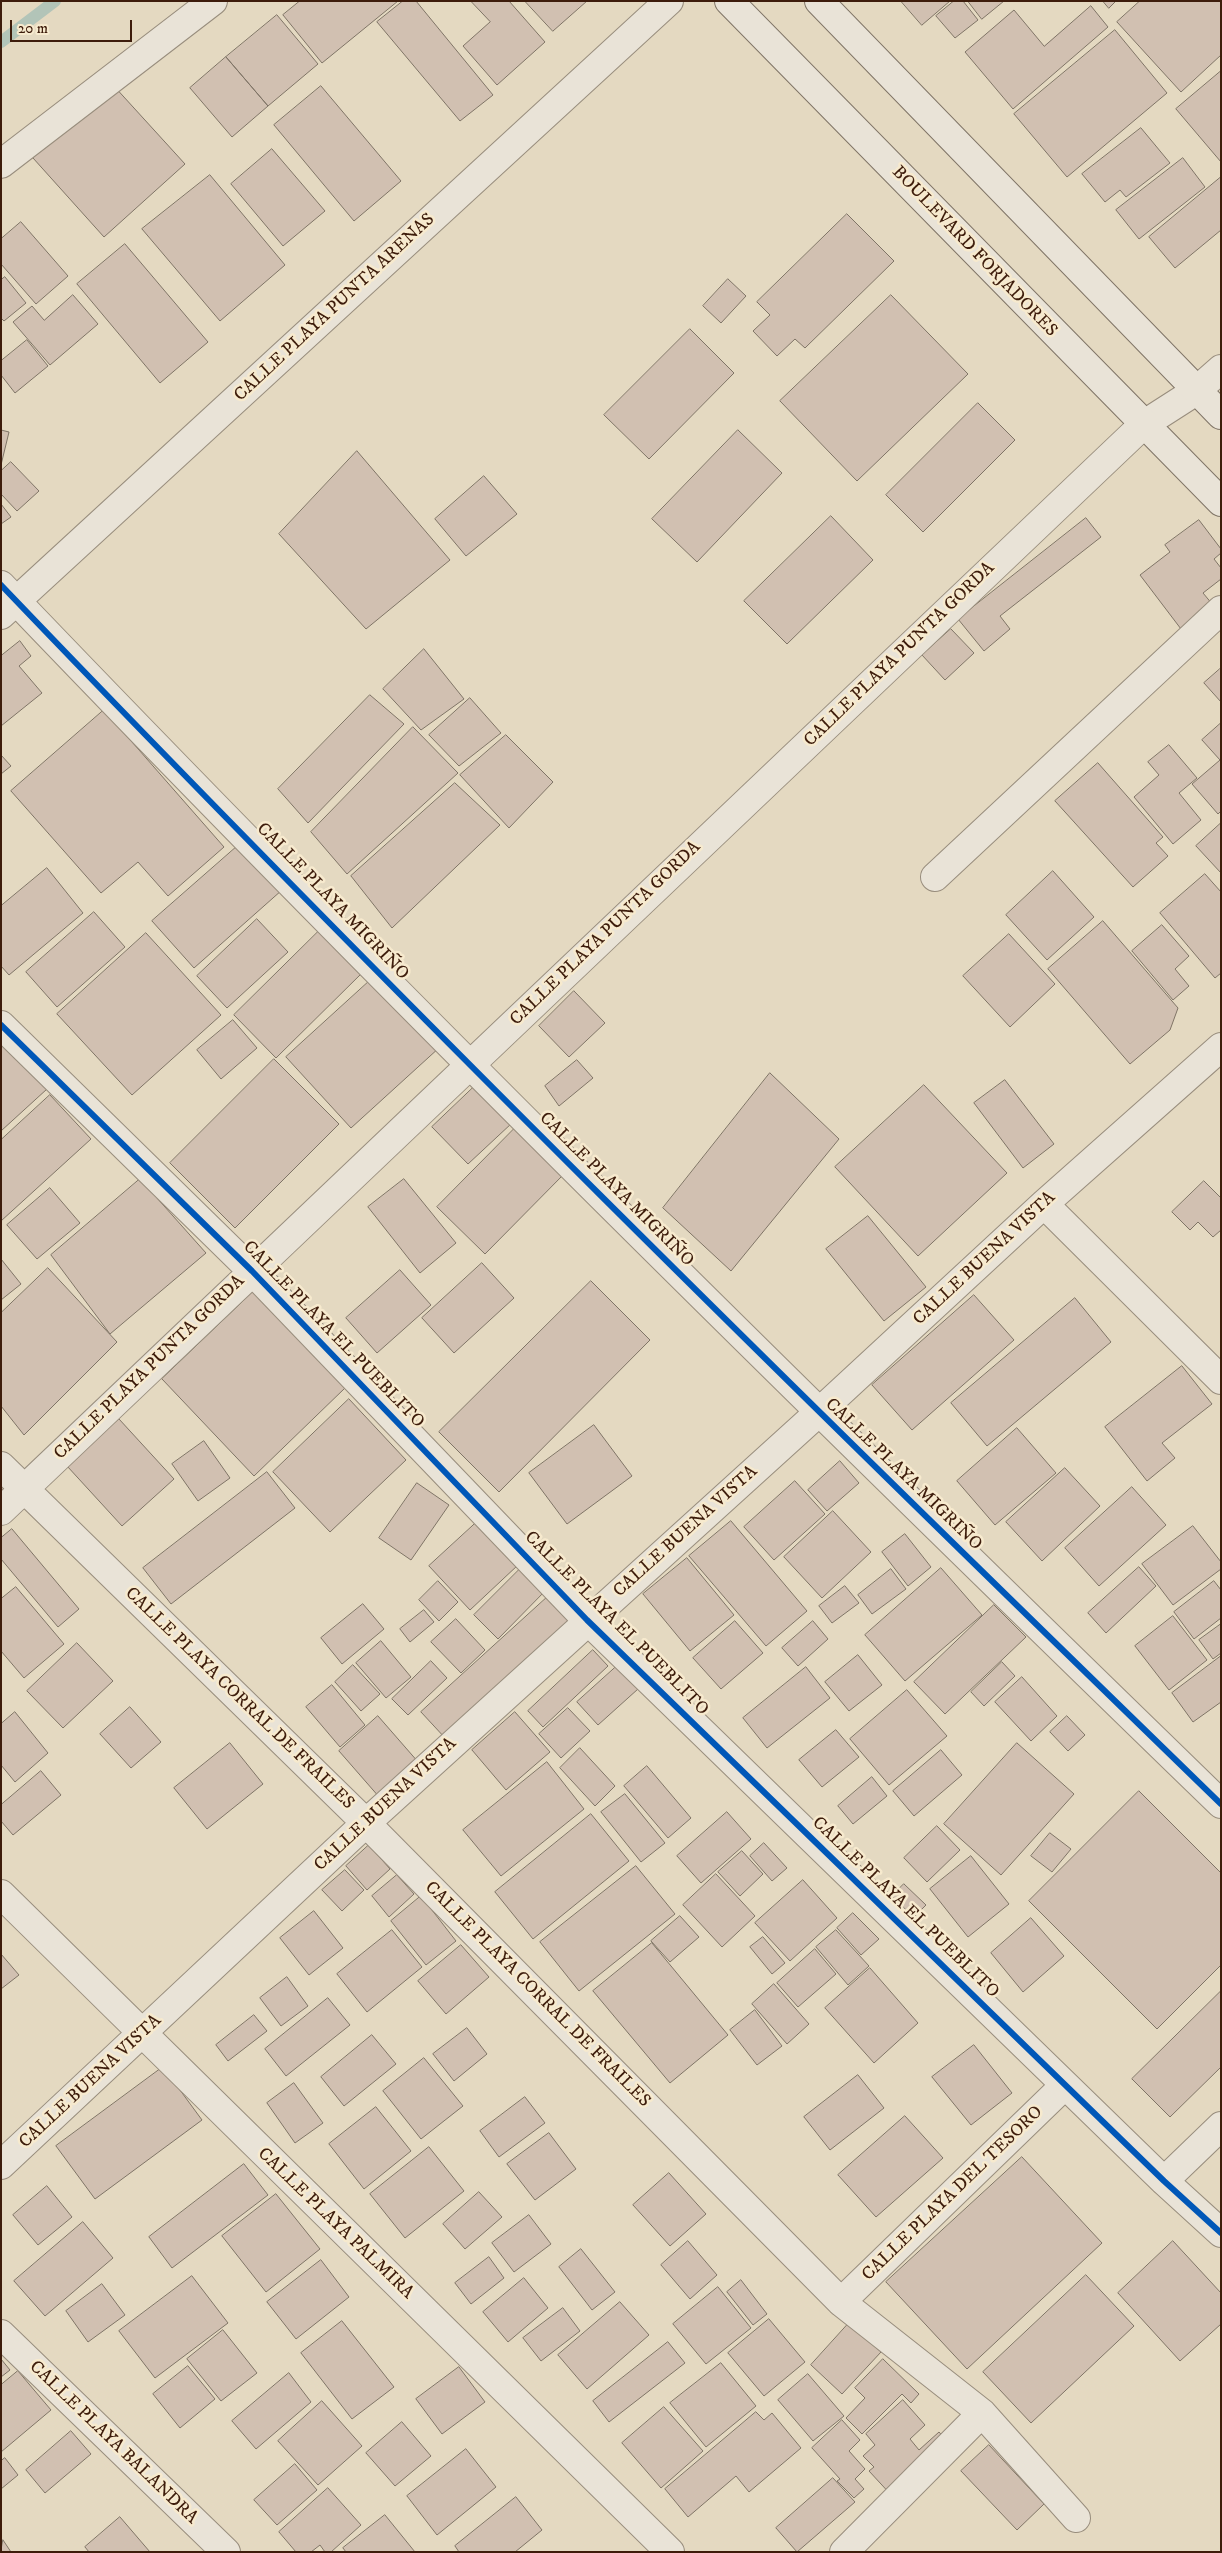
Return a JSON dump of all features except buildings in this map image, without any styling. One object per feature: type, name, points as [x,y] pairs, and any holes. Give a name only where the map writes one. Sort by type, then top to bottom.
[{"type":"street","points":[[1,164],[213,1]]},
{"type":"street","name":"CALLE PLAYA PUNTA ARENAS","points":[[6,601],[669,1]]},
{"type":"street","name":"BOULEVARD FORJADORES","points":[[729,1],[1221,502]]},
{"type":"street","points":[[819,1],[1221,415]]},
{"type":"street","name":"CALLE PLAYA PUNTA GORDA","points":[[1,1511],[1143,424],[1196,391],[1221,369]]},
{"type":"street","name":"CALLE PLAYA MIGRIÑO","points":[[6,601],[818,1413],[1221,1804]]},
{"type":"street","points":[[935,877],[1221,610]]},
{"type":"street","name":"CALLE PLAYA EL PUEBLITO","points":[[1,1025],[252,1271],[587,1620],[1164,2181],[1221,2233]]},
{"type":"street","name":"CALLE BUENA VISTA","points":[[1,2165],[142,2035],[366,1823],[587,1620],[818,1413],[1044,1204],[1221,1047]]},
{"type":"street","points":[[1044,1204],[1221,1380]]},
{"type":"street","name":"CALLE PLAYA CORRAL DE FRAILES","points":[[1,1466],[366,1823],[841,2302],[982,2413],[1076,2518]]},
{"type":"street","name":"CALLE PLAYA PALMIRA","points":[[1,1894],[142,2035],[670,2552]]},
{"type":"street","name":"CALLE PLAYA DEL TESORO","points":[[841,2302],[1065,2085]]},
{"type":"street","points":[[1164,2181],[1221,2126]]},
{"type":"street","name":"CALLE PLAYA BALANDRA","points":[[1,2334],[226,2552]]},
{"type":"street","points":[[844,2552],[982,2413]]},
{"type":"waterway","points":[[1,42],[55,1]]},
{"type":"cycle path","points":[[1,585],[453,1048],[759,1352],[1221,1804]]},
{"type":"cycle path","points":[[1,1025],[252,1271],[587,1620],[1164,2181],[1221,2233]]}]
